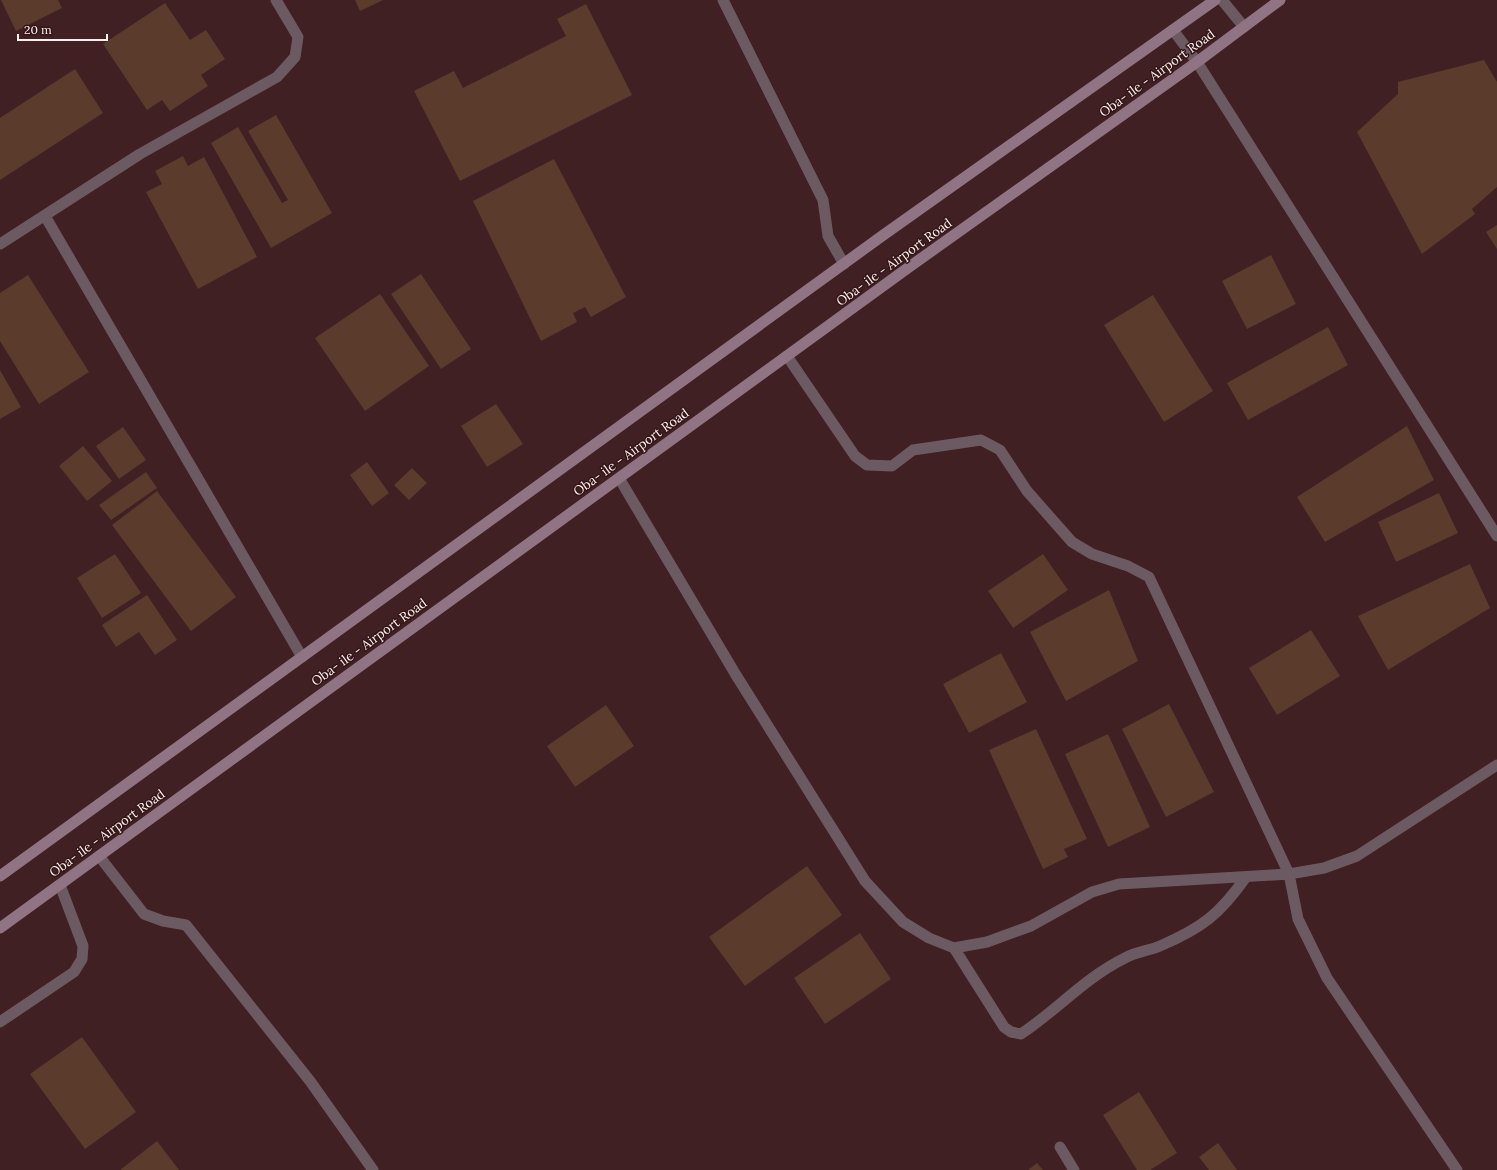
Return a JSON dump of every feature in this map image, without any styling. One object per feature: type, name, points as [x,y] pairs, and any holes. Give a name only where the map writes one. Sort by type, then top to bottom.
[{"type":"main road","name":"Oba- ile - Airport Road","points":[[0,876],[844,264],[1215,0]]},
{"type":"main road","name":"Oba- ile - Airport Road","points":[[0,928],[787,356],[1197,62],[1280,0]]},
{"type":"street","points":[[0,244],[140,154],[277,77],[295,57],[298,37],[276,0]]},
{"type":"street","points":[[723,0],[823,200],[828,236],[844,264]]},
{"type":"street","points":[[1222,0],[1244,27]]},
{"type":"street","points":[[1173,30],[1197,62],[1497,536]]},
{"type":"street","points":[[44,216],[302,657]]},
{"type":"street","points":[[787,356],[855,456],[867,465],[892,466],[913,450],[981,440],[1000,450],[1027,491],[1072,542],[1092,554],[1128,566],[1149,577],[1289,874],[1298,919],[1327,978],[1457,1170]]},
{"type":"street","points":[[619,478],[736,675],[865,881],[903,922],[929,938],[954,948],[987,942],[1031,926],[1104,887],[1119,884],[1289,874],[1324,868],[1357,856],[1497,765]]},
{"type":"street","points":[[99,856],[144,914],[163,921],[186,925],[310,1081],[373,1170]]},
{"type":"street","points":[[954,948],[1004,1027],[1011,1032],[1021,1034],[1044,1018],[1096,976],[1125,957],[1159,946],[1205,923],[1229,902],[1246,877]]},
{"type":"street","points":[[0,1022],[74,972],[82,960],[83,946],[60,885]]},
{"type":"street","points":[[1060,1147],[1074,1170]]},
{"type":"building","points":[[1,0],[58,0],[62,8],[16,31]]},
{"type":"building","points":[[355,0],[383,0],[360,11]]},
{"type":"building","points":[[165,3],[190,40],[206,30],[225,59],[201,75],[208,86],[170,111],[162,100],[147,110],[103,44]]},
{"type":"building","points":[[586,4],[632,95],[460,181],[414,91],[454,71],[463,88],[566,36],[557,19]]},
{"type":"building","points":[[1484,60],[1497,82],[1497,187],[1472,209],[1475,214],[1422,254],[1357,132],[1398,94],[1398,82]]},
{"type":"building","points":[[75,69],[103,113],[0,180],[0,118]]},
{"type":"building","points":[[276,115],[332,213],[271,248],[211,143],[238,127],[282,203],[288,200],[248,131]]},
{"type":"building","points":[[183,156],[188,166],[204,157],[257,257],[198,289],[146,192],[162,184],[155,171]]},
{"type":"building","points":[[554,159],[626,297],[591,317],[585,307],[573,313],[577,322],[541,341],[473,201]]},
{"type":"building","points":[[1497,225],[1497,249],[1486,232]]},
{"type":"building","points":[[1271,255],[1296,304],[1247,329],[1222,281]]},
{"type":"building","points":[[421,274],[471,349],[441,369],[391,294]]},
{"type":"building","points":[[28,275],[89,372],[39,404],[0,341],[0,293]]},
{"type":"building","points":[[380,294],[429,366],[365,411],[315,338]]},
{"type":"building","points":[[1153,295],[1213,391],[1164,422],[1104,325]]},
{"type":"building","points":[[1328,327],[1348,365],[1248,420],[1227,383]]},
{"type":"building","points":[[0,370],[21,407],[0,419]]},
{"type":"building","points":[[496,404],[523,444],[487,467],[461,426]]},
{"type":"building","points":[[1407,426],[1434,480],[1325,542],[1297,497]]},
{"type":"building","points":[[123,427],[146,460],[119,479],[96,446]]},
{"type":"building","points":[[83,446],[112,481],[87,501],[59,466]]},
{"type":"building","points":[[367,462],[389,493],[372,506],[350,475]]},
{"type":"building","points":[[412,468],[427,483],[409,500],[394,485]]},
{"type":"building","points":[[146,472],[157,488],[111,520],[99,505]]},
{"type":"building","points":[[157,491],[236,597],[191,631],[112,525]]},
{"type":"building","points":[[1439,493],[1458,533],[1396,562],[1378,522]]},
{"type":"building","points":[[115,554],[141,593],[102,618],[77,578]]},
{"type":"building","points":[[1043,554],[1068,590],[1013,628],[988,591]]},
{"type":"building","points":[[1470,564],[1490,608],[1388,670],[1358,616]]},
{"type":"building","points":[[1109,590],[1138,661],[1066,701],[1030,632]]},
{"type":"building","points":[[147,595],[177,640],[155,655],[139,632],[116,647],[102,625]]},
{"type":"building","points":[[1311,630],[1340,676],[1277,715],[1249,668]]},
{"type":"building","points":[[1001,653],[1027,702],[969,733],[943,684]]},
{"type":"building","points":[[1169,704],[1214,792],[1166,817],[1122,729]]},
{"type":"building","points":[[606,705],[634,746],[575,787],[547,746]]},
{"type":"building","points":[[1036,729],[1087,839],[1064,849],[1068,857],[1043,869],[989,750]]},
{"type":"building","points":[[1108,734],[1150,827],[1108,847],[1065,754]]},
{"type":"building","points":[[807,866],[842,915],[745,986],[709,937]]},
{"type":"building","points":[[860,933],[891,979],[825,1024],[794,978]]},
{"type":"building","points":[[82,1037],[136,1112],[85,1149],[30,1074]]},
{"type":"building","points":[[1139,1092],[1177,1153],[1150,1170],[1137,1170],[1103,1115]]},
{"type":"building","points":[[157,1141],[179,1170],[120,1170]]},
{"type":"building","points":[[1218,1143],[1237,1170],[1209,1170],[1199,1157]]},
{"type":"building","points":[[1037,1163],[1043,1170],[1028,1170]]}]
